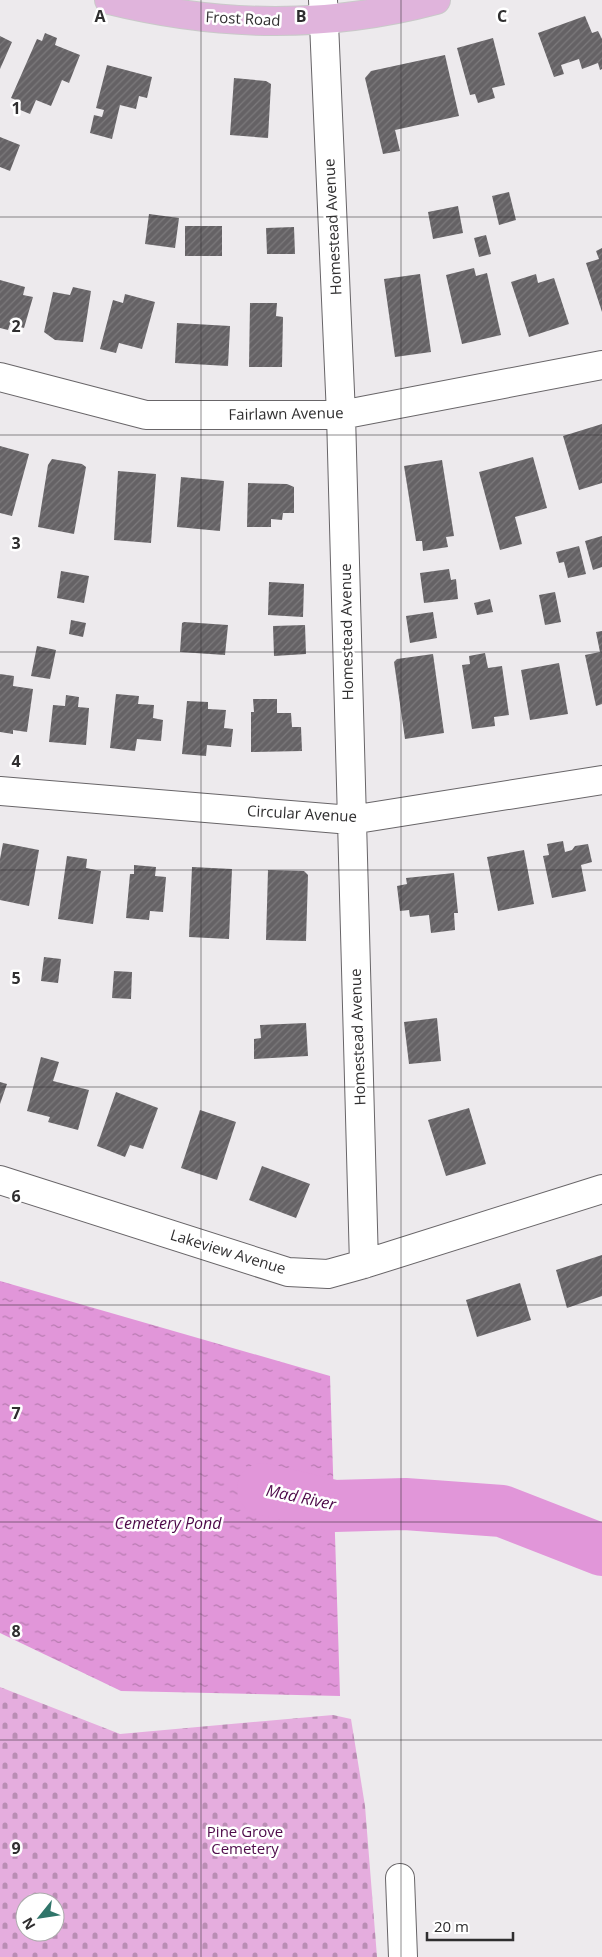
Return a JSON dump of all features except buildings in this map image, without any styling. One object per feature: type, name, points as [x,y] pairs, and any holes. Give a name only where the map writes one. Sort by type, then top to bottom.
[{"type":"main road","name":"Frost Road","points":[[109,0],[142,8],[246,21],[323,10],[404,8],[436,0]]},
{"type":"street","name":"Homestead Avenue","points":[[323,10],[341,414],[364,1264]]},
{"type":"street","name":"Fairlawn Avenue","points":[[0,377],[146,415],[341,414],[602,365]]},
{"type":"street","name":"Circular Avenue","points":[[0,791],[351,820],[602,780]]},
{"type":"street","name":"Lakeview Avenue","points":[[0,1180],[288,1272],[328,1274],[602,1189]]},
{"type":"street","points":[[400,1878],[403,1957]]},
{"type":"green space","name":"Pine Grove Cemetery","points":[[0,1687],[120,1734],[333,1715],[351,1719],[365,1806],[377,1957],[0,1957]]},
{"type":"water","name":"Cemetery Pond","points":[[0,1281],[330,1376],[340,1696],[121,1691],[0,1633]]},
{"type":"waterway","name":"Mad River","points":[[263,1489],[334,1506],[405,1504],[502,1511],[602,1550]]}]
